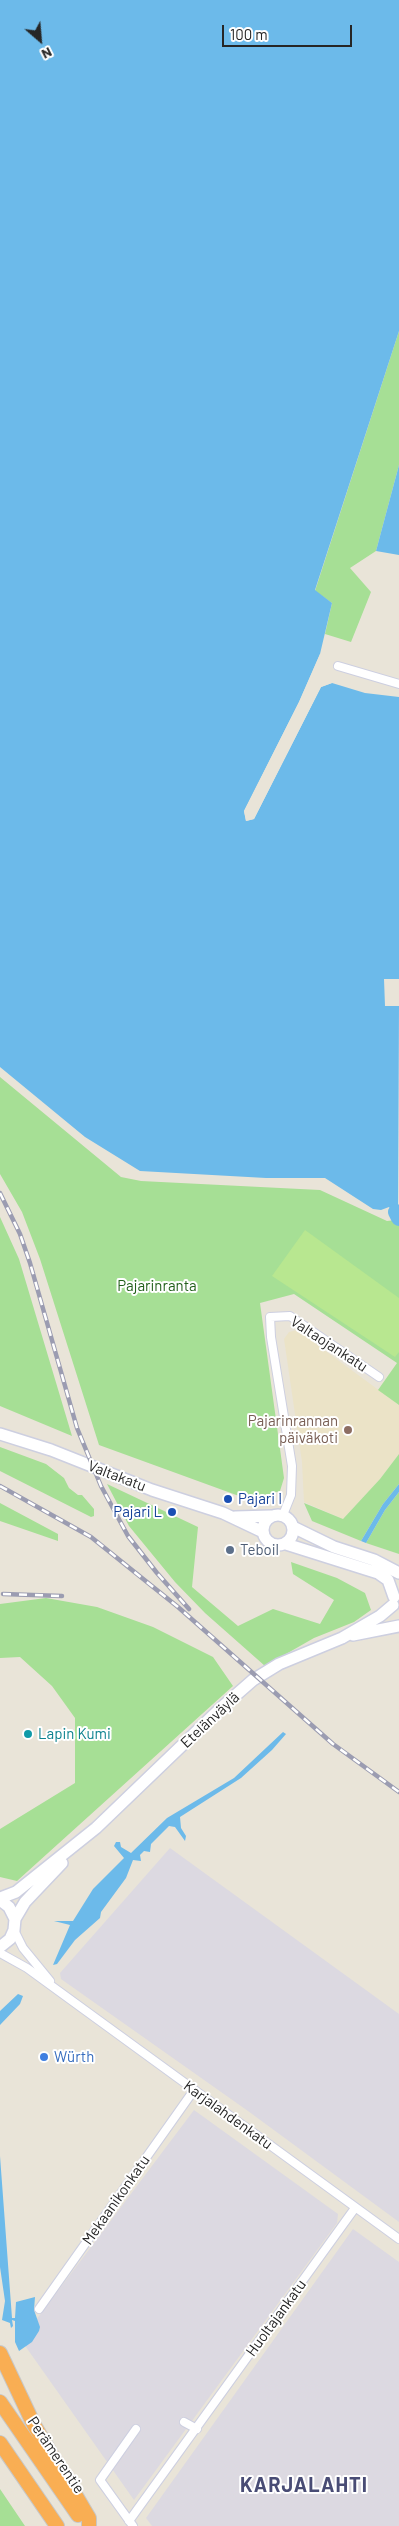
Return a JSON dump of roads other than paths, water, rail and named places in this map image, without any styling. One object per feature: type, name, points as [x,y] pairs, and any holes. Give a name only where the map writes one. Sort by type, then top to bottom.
[{"type":"highway","points":[[0,2353],[34,2425],[89,2518],[90,2526]]},
{"type":"highway","name":"Perämerentie","points":[[0,2402],[85,2526]]},
{"type":"highway","points":[[0,2444],[57,2526]]},
{"type":"main road","name":"Valtakatu","points":[[0,1434],[50,1450],[152,1490],[233,1517],[263,1532]]},
{"type":"main road","points":[[286,1544],[294,1533],[294,1527],[290,1520],[283,1515],[271,1516],[264,1523],[263,1532],[270,1544],[286,1544],[378,1573],[388,1580],[395,1597],[399,1624]]},
{"type":"main road","name":"Valtakatu","points":[[233,1517],[271,1516]]},
{"type":"main road","points":[[294,1527],[326,1544],[374,1560],[399,1573]]},
{"type":"main road","name":"Etelänväylä","points":[[0,1899],[16,1892],[96,1828],[221,1708],[253,1680],[279,1664],[342,1638],[380,1616],[395,1597]]},
{"type":"main road","name":"Etelänväylä","points":[[342,1638],[399,1624]]},
{"type":"main road","name":"Etelänväylä","points":[[0,1947],[10,1939],[25,1902],[86,1841],[96,1828]]},
{"type":"main road","points":[[0,1899],[9,1907],[15,1924]]},
{"type":"street","points":[[338,666],[399,684]]},
{"type":"street","name":"Valtaojankatu","points":[[283,1515],[291,1495],[292,1466],[271,1337],[270,1316],[290,1316],[379,1377]]},
{"type":"street","name":"Karjalahdenkatu","points":[[15,1924],[22,1948],[58,1990]]},
{"type":"street","name":"Karjalahdenkatu","points":[[0,1953],[27,1968],[58,1990],[399,2239]]},
{"type":"street","name":"Mekaanikonkatu","points":[[38,2309],[194,2090]]},
{"type":"street","name":"Huoltajankatu","points":[[131,2523],[356,2208]]},
{"type":"street","points":[[184,2422],[197,2429]]},
{"type":"street","points":[[131,2523],[100,2480],[136,2429]]},
{"type":"water","points":[[0,0],[399,0],[399,331],[315,590],[332,603],[320,654],[299,702],[244,811],[246,821],[254,819],[321,687],[332,683],[365,693],[399,697],[399,979],[384,979],[385,1006],[399,1006],[398,1212],[395,1213],[389,1207],[381,1210],[373,1209],[325,1178],[266,1178],[140,1171],[85,1137],[0,1067]]},
{"type":"water","points":[[399,465],[399,555],[376,551]]},
{"type":"water","points":[[399,1484],[399,1492],[385,1510],[366,1543],[361,1541],[383,1504]]},
{"type":"water","points":[[283,1732],[286,1734],[272,1750],[241,1778],[180,1817],[181,1828],[186,1836],[185,1841],[175,1827],[169,1826],[151,1844],[150,1852],[144,1851],[140,1855],[141,1861],[133,1860],[126,1878],[101,1912],[100,1918],[75,1940],[57,1964],[53,1965],[70,1925],[54,1921],[73,1921],[93,1889],[124,1858],[114,1846],[116,1842],[120,1842],[121,1847],[131,1853],[167,1818],[234,1778]]},
{"type":"water","points":[[18,1994],[23,1996],[20,2004],[0,2025],[0,2011]]},
{"type":"water","points":[[0,2156],[12,2318],[15,2318],[16,2302],[35,2297],[34,2310],[40,2327],[32,2342],[19,2351],[15,2342],[15,2321],[12,2320],[13,2326],[11,2328],[10,2323],[2,2320],[5,2301],[0,2267]]},
{"type":"waterway","points":[[396,1212],[399,1218]]},
{"type":"railway","points":[[0,1193],[20,1234],[30,1263],[77,1428],[101,1486],[128,1536],[189,1609]]},
{"type":"railway","points":[[0,1486],[91,1537],[178,1607],[333,1744],[399,1792]]},
{"type":"railway","points":[[3,1594],[62,1596]]},
{"type":"place","name":"Pajarinrannan päiväkoti","points":[[348,1430]]},
{"type":"place","name":"Pajari I","points":[[228,1499]]},
{"type":"place","name":"Pajari L","points":[[172,1512]]},
{"type":"place","name":"Teboil","points":[[230,1550]]},
{"type":"place","name":"Lapin Kumi","points":[[28,1734]]},
{"type":"place","name":"Würth","points":[[44,2057]]},
{"type":"district","name":"KARJALAHTI","points":[[304,2485]]},
{"type":"park label","name":"Pajarinranta","points":[[157,1286]]}]
